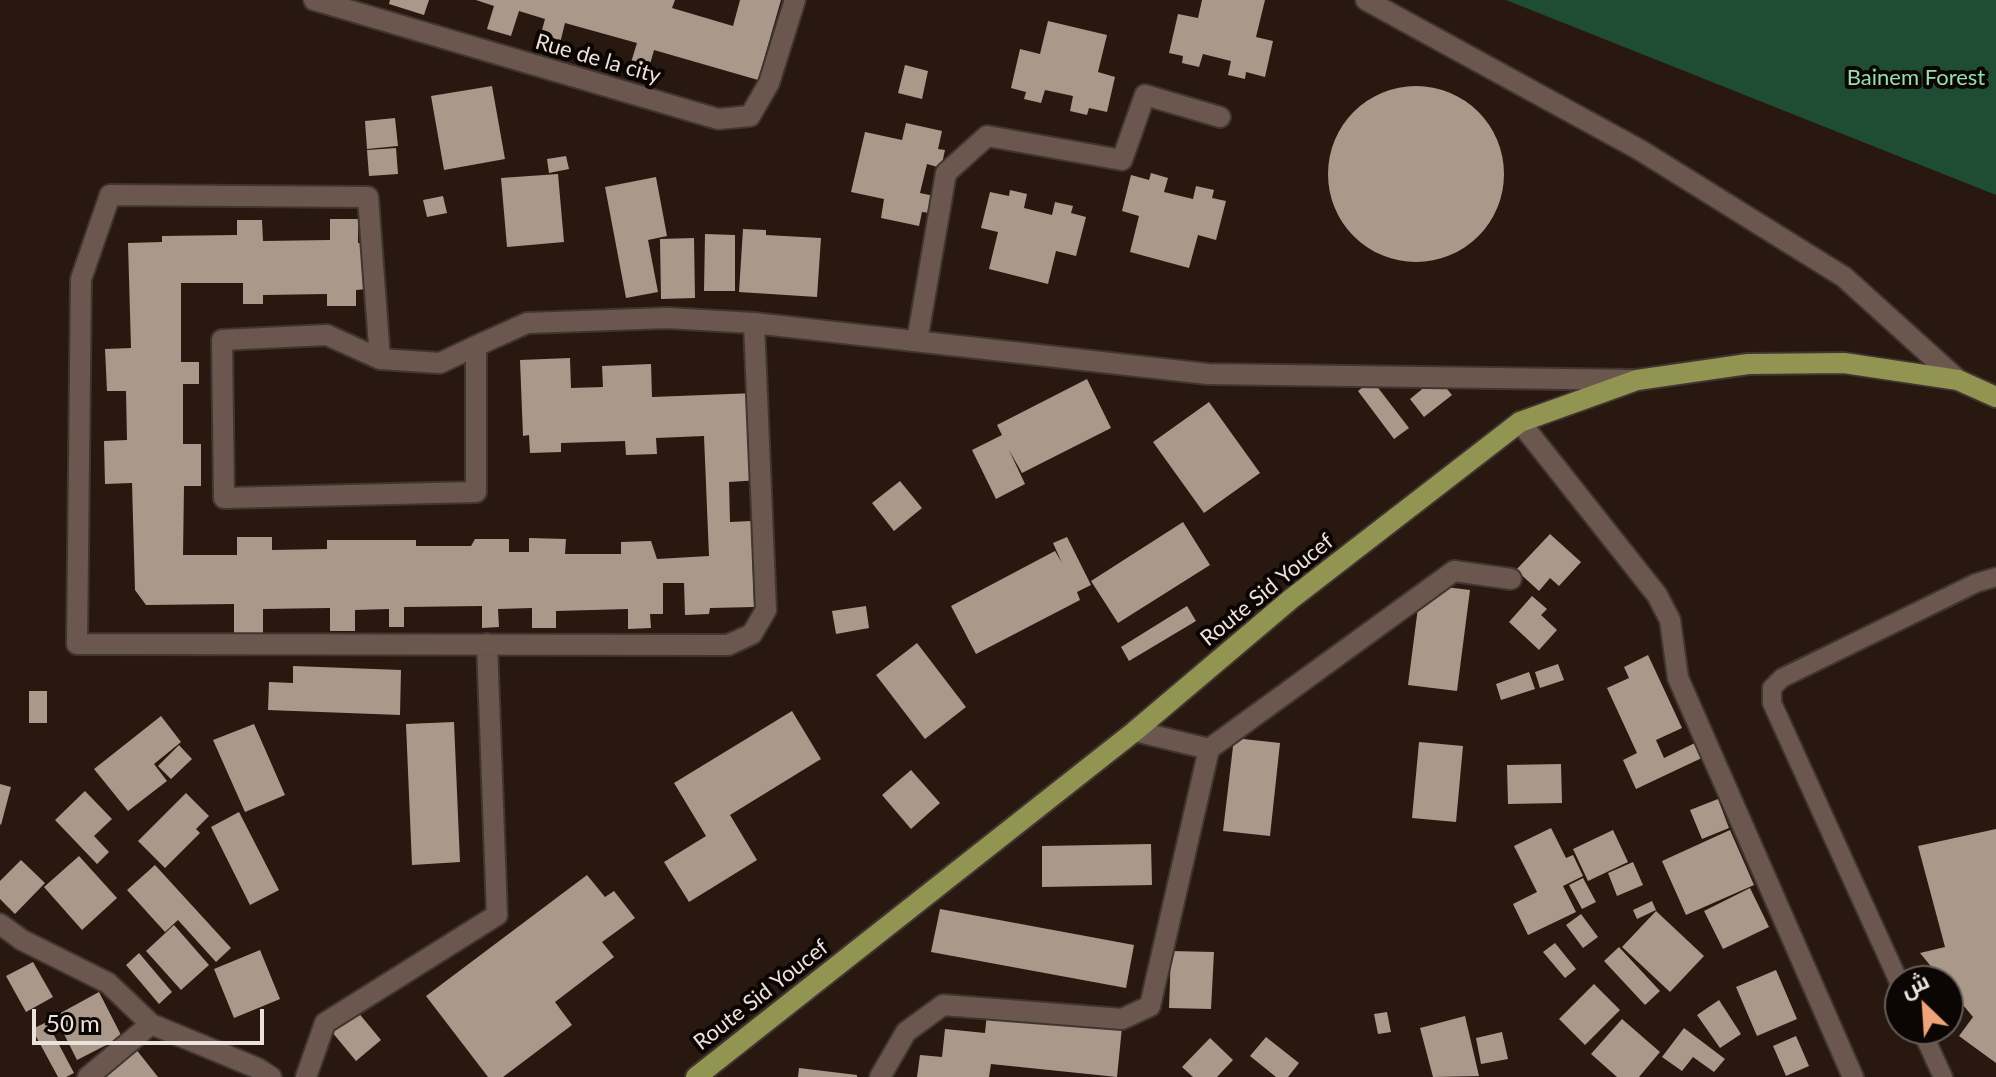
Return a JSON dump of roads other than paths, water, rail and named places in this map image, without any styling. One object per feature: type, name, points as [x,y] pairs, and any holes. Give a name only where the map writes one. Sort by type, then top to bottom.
[{"type":"main road","name":"Route Sid Youcef","points":[[696,1077],[1135,731],[1291,599],[1520,422],[1637,380],[1748,364],[1844,363],[1958,380],[1996,397]]},
{"type":"street","name":"Rue de la city","points":[[314,0],[718,119],[750,116],[769,83],[795,0]]},
{"type":"street","points":[[1366,0],[1640,150],[1844,277],[1958,380]]},
{"type":"street","points":[[917,341],[946,173],[987,136],[1122,160],[1145,95],[1220,117]]},
{"type":"street","points":[[380,359],[368,197],[110,195],[81,279],[77,644],[728,645],[752,634],[766,610],[754,323]]},
{"type":"street","points":[[476,346],[476,492],[224,498],[222,340],[327,335],[380,359],[440,363],[476,346],[527,323],[667,318],[754,323],[1208,374],[1637,380]]},
{"type":"street","points":[[1520,422],[1657,595],[1670,620],[1678,678],[1853,1077]]},
{"type":"street","points":[[880,1077],[906,1032],[943,1005],[1122,1019],[1150,1006],[1209,749],[1454,571],[1511,579]]},
{"type":"street","points":[[306,1077],[325,1023],[497,915],[487,644]]},
{"type":"street","points":[[1135,731],[1209,749]]},
{"type":"street","points":[[0,924],[22,940],[108,983],[151,1024],[257,1068],[271,1077]]},
{"type":"street","points":[[88,1077],[151,1024]]},
{"type":"lane","points":[[1891,965],[1772,703],[1772,688],[1782,678],[1976,583],[1996,577]]},
{"type":"lane","points":[[1928,1045],[1943,1077]]},
{"type":"park label","name":"Bainem Forest","points":[[1916,78]]}]
